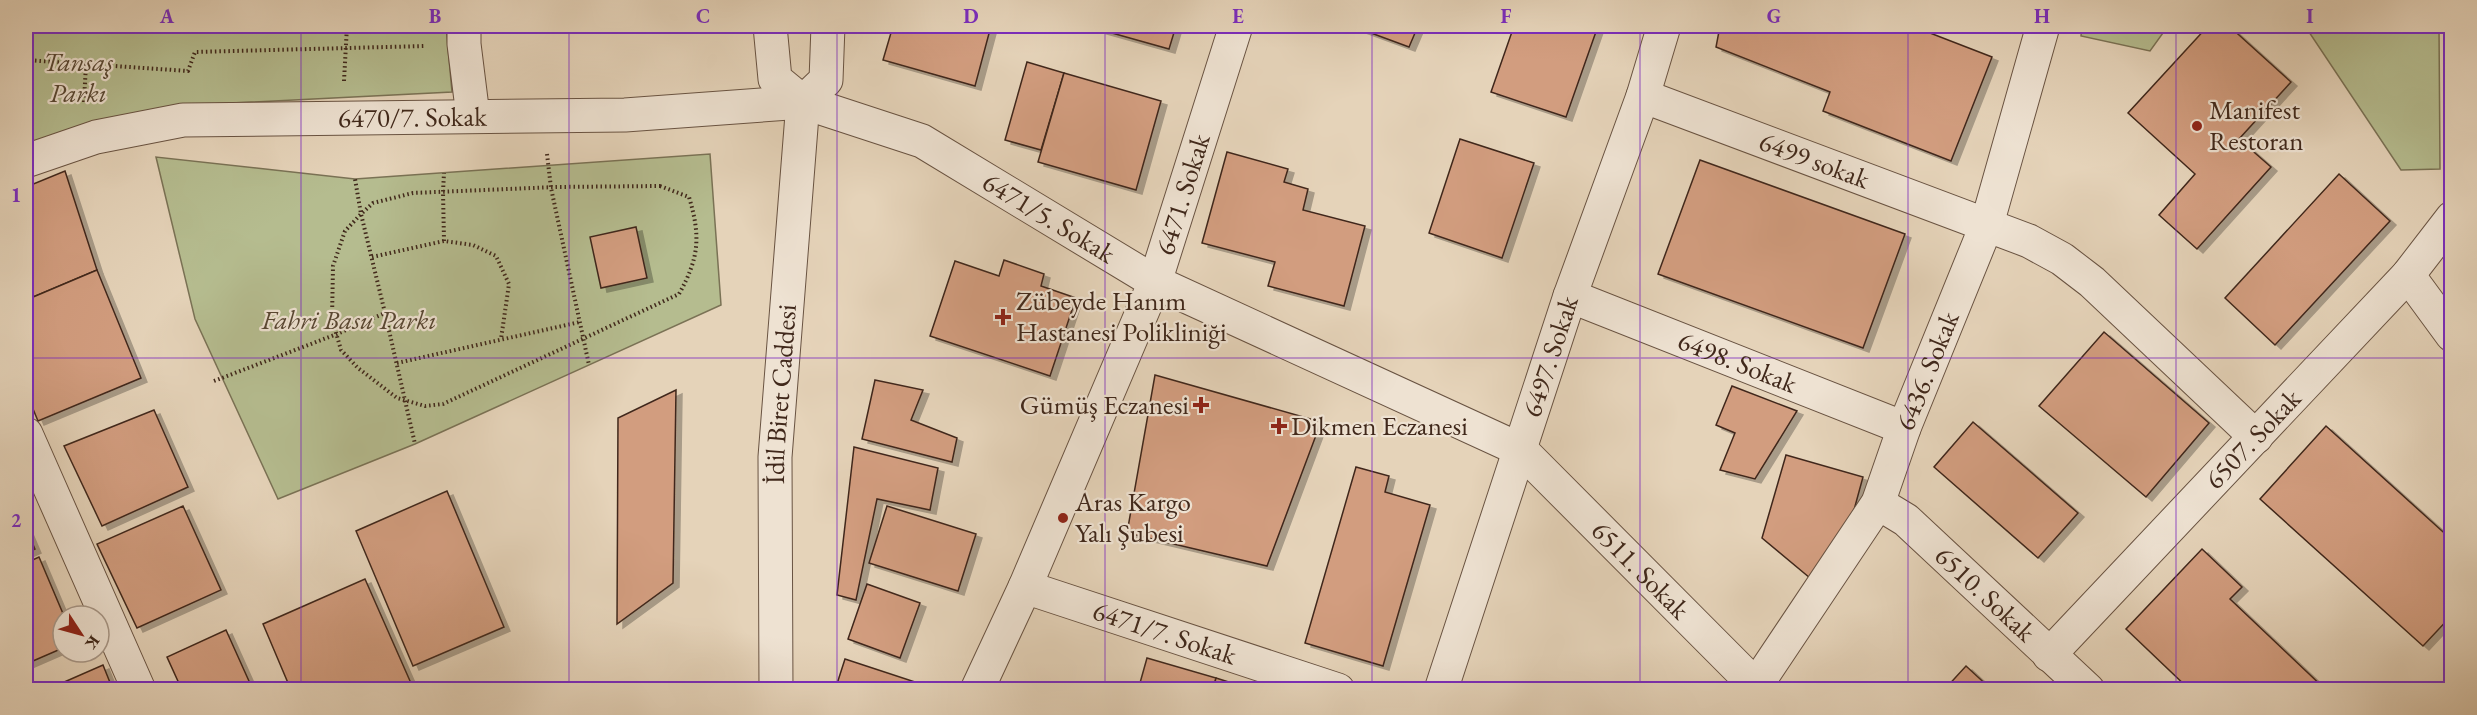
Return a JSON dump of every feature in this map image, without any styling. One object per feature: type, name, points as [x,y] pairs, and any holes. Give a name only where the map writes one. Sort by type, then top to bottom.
[{"type":"street","points":[[770,26],[775,79],[803,102],[826,80],[828,26]]},
{"type":"street","name":"6471. Sokak","points":[[977,690],[1025,587],[1155,282],[1236,26]]},
{"type":"street","name":"6497. Sokak","points":[[1441,690],[1570,296],[1643,96],[1664,26]]},
{"type":"street","name":"6436. Sokak","points":[[1756,688],[1878,503],[1904,428],[1987,224],[2043,26]]},
{"type":"street","points":[[464,35],[473,116]]},
{"type":"street","name":"6499 sokak","points":[[1643,96],[1987,224],[2029,241],[2062,259],[2092,282],[2256,437]]},
{"type":"street","name":"6470/7. Sokak","points":[[26,161],[96,137],[183,120],[625,115],[803,102]]},
{"type":"street","name":"6471/5. Sokak","points":[[803,102],[922,141],[1155,282],[1521,450]]},
{"type":"street","name":"İdil Biret Caddesi","points":[[776,690],[775,457],[803,102]]},
{"type":"street","name":"6507. Sokak","points":[[2049,655],[2408,275],[2451,218]]},
{"type":"street","points":[[2408,275],[2451,335]]},
{"type":"street","name":"6498. Sokak","points":[[1570,296],[1904,428]]},
{"type":"street","points":[[26,435],[139,690]]},
{"type":"street","name":"6511. Sokak","points":[[1521,450],[1756,688]]},
{"type":"street","name":"6510. Sokak","points":[[1878,503],[1906,520],[2088,690]]},
{"type":"street","name":"6471/7. Sokak","points":[[1025,587],[1338,690]]},
{"type":"path","points":[[341,117],[347,26]]},
{"type":"path","points":[[26,60],[188,71],[195,52],[346,48],[464,35]]},
{"type":"path","points":[[544,116],[551,188],[589,365]]},
{"type":"path","points":[[444,173],[442,192],[444,241]]},
{"type":"path","points":[[356,179],[361,214],[416,444]]},
{"type":"path","points":[[660,186],[689,197],[696,222],[698,246],[691,272],[679,294],[442,404],[425,406],[397,398],[358,368],[341,350],[332,318],[333,266],[345,231],[373,203],[413,193],[442,192],[660,186]]},
{"type":"path","points":[[372,257],[444,241],[472,245],[496,256],[509,284],[501,339]]},
{"type":"path","points":[[214,381],[385,314]]},
{"type":"path","points":[[397,363],[580,322]]},
{"type":"green space","name":"Tansaş Parkı","points":[[26,26],[446,26],[452,92],[172,106],[26,148]]},
{"type":"green space","points":[[2082,26],[2168,26],[2150,51],[2081,36]]},
{"type":"green space","points":[[2305,26],[2439,26],[2440,169],[2401,170]]},
{"type":"green space","name":"Fahri Basu Parkı","points":[[710,154],[721,305],[415,444],[278,499],[195,319],[156,157],[355,179]]},
{"type":"building","points":[[893,26],[991,26],[975,86],[883,60]]},
{"type":"building","points":[[1095,26],[1176,26],[1169,49],[1094,28]]},
{"type":"building","points":[[1352,26],[1418,26],[1409,47]]},
{"type":"building","points":[[1514,26],[1598,26],[1566,117],[1491,92]]},
{"type":"building","points":[[1720,26],[1912,26],[1992,57],[1951,161],[1823,111],[1830,92],[1716,47]]},
{"type":"building","name":"Manifest Restoran","points":[[2208,26],[2229,26],[2291,82],[2239,139],[2271,167],[2197,249],[2159,215],[2195,174],[2128,113]]},
{"type":"building","points":[[1027,62],[1064,73],[1041,150],[1005,140]]},
{"type":"building","points":[[1064,73],[1161,101],[1136,190],[1038,162]]},
{"type":"building","points":[[1460,139],[1534,163],[1502,258],[1429,233]]},
{"type":"building","points":[[1227,152],[1288,169],[1284,182],[1308,189],[1303,210],[1365,226],[1344,306],[1268,286],[1275,262],[1202,243]]},
{"type":"building","points":[[1700,160],[1905,234],[1863,348],[1658,274]]},
{"type":"building","points":[[65,171],[97,270],[26,300],[26,187]]},
{"type":"building","points":[[2339,174],[2390,221],[2275,345],[2225,298]]},
{"type":"building","points":[[636,227],[647,278],[601,288],[590,237]]},
{"type":"building","name":"Zübeyde Hanım Hastanesi Polikliniği","points":[[1004,260],[1044,274],[1041,286],[1076,298],[1050,376],[930,336],[955,261],[999,276]]},
{"type":"building","points":[[97,270],[141,378],[38,421],[26,392],[26,300]]},
{"type":"building","points":[[2104,332],[2209,423],[2146,497],[2039,406]]},
{"type":"building","points":[[1155,375],[1321,422],[1267,566],[1127,533]]},
{"type":"building","points":[[875,380],[923,390],[911,420],[957,438],[952,462],[862,439]]},
{"type":"building","points":[[1732,386],[1797,411],[1755,479],[1720,470],[1735,433],[1716,425]]},
{"type":"building","points":[[676,390],[673,583],[617,624],[618,418]]},
{"type":"building","points":[[154,410],[188,487],[102,526],[64,446]]},
{"type":"building","points":[[1973,422],[2078,513],[2038,558],[1934,467]]},
{"type":"building","points":[[2326,426],[2452,540],[2452,615],[2423,646],[2260,499]]},
{"type":"building","points":[[854,447],[938,468],[930,510],[877,499],[856,600],[837,595]]},
{"type":"building","points":[[1786,455],[1863,477],[1848,532],[1810,578],[1762,538]]},
{"type":"building","points":[[1356,467],[1389,476],[1385,492],[1430,505],[1383,666],[1305,643]]},
{"type":"building","points":[[447,491],[504,627],[413,666],[356,531]]},
{"type":"building","points":[[183,506],[221,590],[137,628],[97,544]]},
{"type":"building","points":[[887,506],[976,534],[958,591],[869,563]]},
{"type":"building","points":[[26,528],[35,549],[26,553]]},
{"type":"building","points":[[2202,549],[2242,587],[2230,599],[2326,690],[2190,690],[2126,629]]},
{"type":"building","points":[[39,557],[59,604],[51,604],[51,653],[26,664],[26,563]]},
{"type":"building","points":[[365,579],[414,690],[291,690],[263,624]]},
{"type":"building","points":[[867,584],[920,603],[900,658],[848,639]]},
{"type":"building","points":[[226,630],[253,690],[182,690],[167,657]]},
{"type":"building","points":[[1147,658],[1216,678],[1213,690],[1138,690]]},
{"type":"building","points":[[845,659],[915,682],[913,690],[835,690]]},
{"type":"building","points":[[103,665],[113,690],[46,690]]},
{"type":"building","points":[[1966,666],[1992,690],[1944,690]]},
{"type":"building","points":[[1216,678],[1254,690],[1213,690]]},
{"type":"place","name":"Manifest Restoran","points":[[2197,126]]},
{"type":"place","name":"Zübeyde Hanım Hastanesi Polikliniği","points":[[1003,317]]},
{"type":"place","name":"Gümüş Eczanesi","points":[[1201,405]]},
{"type":"place","name":"Dikmen Eczanesi","points":[[1279,426]]},
{"type":"place","name":"Aras Kargo Yalı Şubesi","points":[[1063,518]]}]
